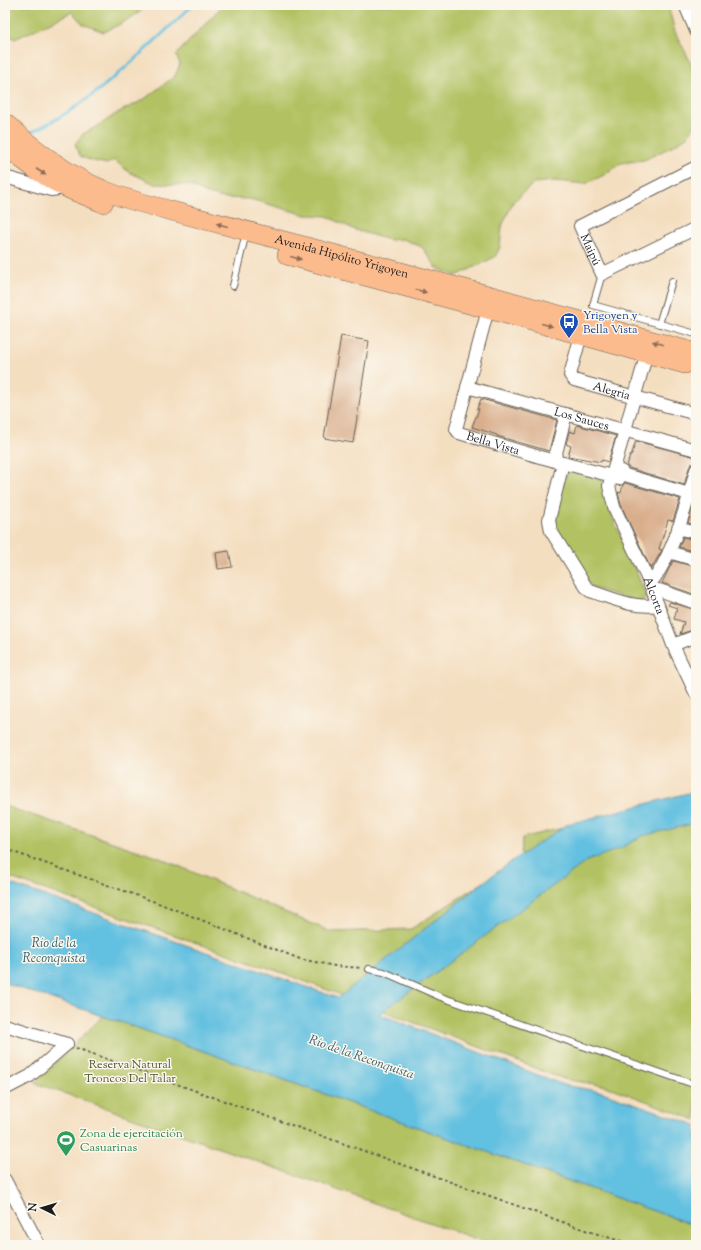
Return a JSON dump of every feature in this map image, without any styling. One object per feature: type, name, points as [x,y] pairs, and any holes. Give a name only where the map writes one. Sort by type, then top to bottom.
[{"type":"main road","name":"Avenida Hipólito Yrigoyen","points":[[5,123],[34,148],[81,179],[118,196],[245,238]]},
{"type":"main road","name":"Avenida Hipólito Yrigoyen","points":[[7,147],[29,164],[68,188],[112,207],[139,216],[245,238],[490,302],[696,353]]},
{"type":"main road","name":"Avenida Hipólito Yrigoyen","points":[[490,302],[581,335],[696,366]]},
{"type":"street","points":[[685,5],[696,31]]},
{"type":"street","name":"Maipú","points":[[696,168],[580,226],[602,274],[696,228]]},
{"type":"street","points":[[5,177],[51,190],[68,188]]},
{"type":"street","name":"Bella Vista","points":[[490,302],[466,387],[456,429],[459,433],[559,462],[618,475],[625,475],[693,495]]},
{"type":"street","name":"Alegria","points":[[581,335],[570,375],[572,378],[696,414]]},
{"type":"street","name":"Alcorta","points":[[651,354],[618,475],[609,486],[614,507],[651,588],[673,645],[693,679],[696,694]]},
{"type":"street","name":"Los Sauces","points":[[466,387],[696,450]]},
{"type":"street","points":[[566,414],[549,520],[551,531],[590,591],[641,607],[657,605]]},
{"type":"street","points":[[696,470],[693,495],[669,552],[651,588],[696,603]]},
{"type":"street","points":[[678,528],[696,533]]},
{"type":"street","points":[[669,552],[696,560]]},
{"type":"street","points":[[673,645],[696,636]]},
{"type":"street","points":[[5,1025],[67,1044]]},
{"type":"street","points":[[5,1089],[30,1076],[67,1044]]},
{"type":"street","points":[[5,1180],[39,1245]]},
{"type":"lane","points":[[233,286],[245,238]]},
{"type":"lane","points":[[602,274],[593,305],[696,334]]},
{"type":"lane","points":[[659,324],[672,281]]},
{"type":"lane","points":[[369,969],[384,972],[441,997],[696,1085]]},
{"type":"path","points":[[5,849],[161,904],[300,959],[335,966],[369,969]]},
{"type":"path","points":[[67,1044],[575,1227],[633,1245]]},
{"type":"green space","points":[[5,5],[147,5],[121,24],[104,32],[83,24],[72,12],[15,39],[5,33]]},
{"type":"green space","points":[[223,5],[668,5],[675,32],[689,59],[696,82],[696,119],[694,127],[687,137],[669,148],[644,160],[621,163],[604,175],[585,184],[555,181],[534,183],[513,202],[502,226],[500,247],[495,257],[456,276],[437,268],[422,247],[403,239],[389,240],[355,230],[327,216],[306,215],[250,199],[222,198],[205,193],[189,185],[155,184],[129,172],[114,160],[107,164],[89,160],[80,156],[75,144],[83,134],[119,112],[143,100],[175,76],[180,64],[176,55]]},
{"type":"green space","points":[[570,471],[602,479],[608,507],[644,590],[646,597],[642,602],[592,588],[557,531],[555,522],[566,475]]},
{"type":"green space","points":[[696,795],[696,1120],[606,1086],[564,1079],[280,972],[5,876],[5,806],[160,858],[331,932],[411,929],[521,858],[522,838]]},
{"type":"green space","name":"Reserva Natural Troncos Del Talar","points":[[103,1016],[696,1226],[696,1245],[493,1245],[35,1083]]},
{"type":"water","name":"Río de la Reconquista","points":[[696,791],[696,823],[642,836],[621,848],[587,861],[379,1014],[564,1085],[602,1092],[696,1125],[696,1226],[141,1029],[5,983],[5,882],[338,998],[476,888],[512,861],[568,824]]},
{"type":"building","points":[[341,336],[369,341],[353,443],[324,438]]},
{"type":"building","points":[[481,399],[557,420],[549,451],[472,427]]},
{"type":"building","points":[[577,425],[616,436],[608,462],[568,456],[571,446],[566,444],[569,431],[575,433]]},
{"type":"building","points":[[636,441],[696,457],[695,463],[691,464],[689,468],[684,485],[629,468],[627,466]]},
{"type":"building","points":[[625,483],[680,499],[673,521],[668,520],[659,549],[662,550],[651,569],[621,505],[618,492],[621,493]]},
{"type":"building","points":[[694,503],[696,503],[696,525],[688,523]]},
{"type":"building","points":[[683,537],[696,540],[696,552],[679,547]]},
{"type":"building","points":[[229,551],[232,567],[218,569],[216,553]]},
{"type":"building","points":[[673,561],[696,567],[696,595],[662,583]]},
{"type":"building","points":[[670,602],[696,610],[696,629],[680,634],[684,622],[674,619],[677,608],[668,605]]},
{"type":"waterway","points":[[26,134],[72,110],[94,94],[115,77],[193,5]]},
{"type":"place","name":"Yrigoyen y Bella Vista","points":[[569,339]]},
{"type":"place","name":"Zona de ejercitación Casuarinas","points":[[66,1157]]}]
